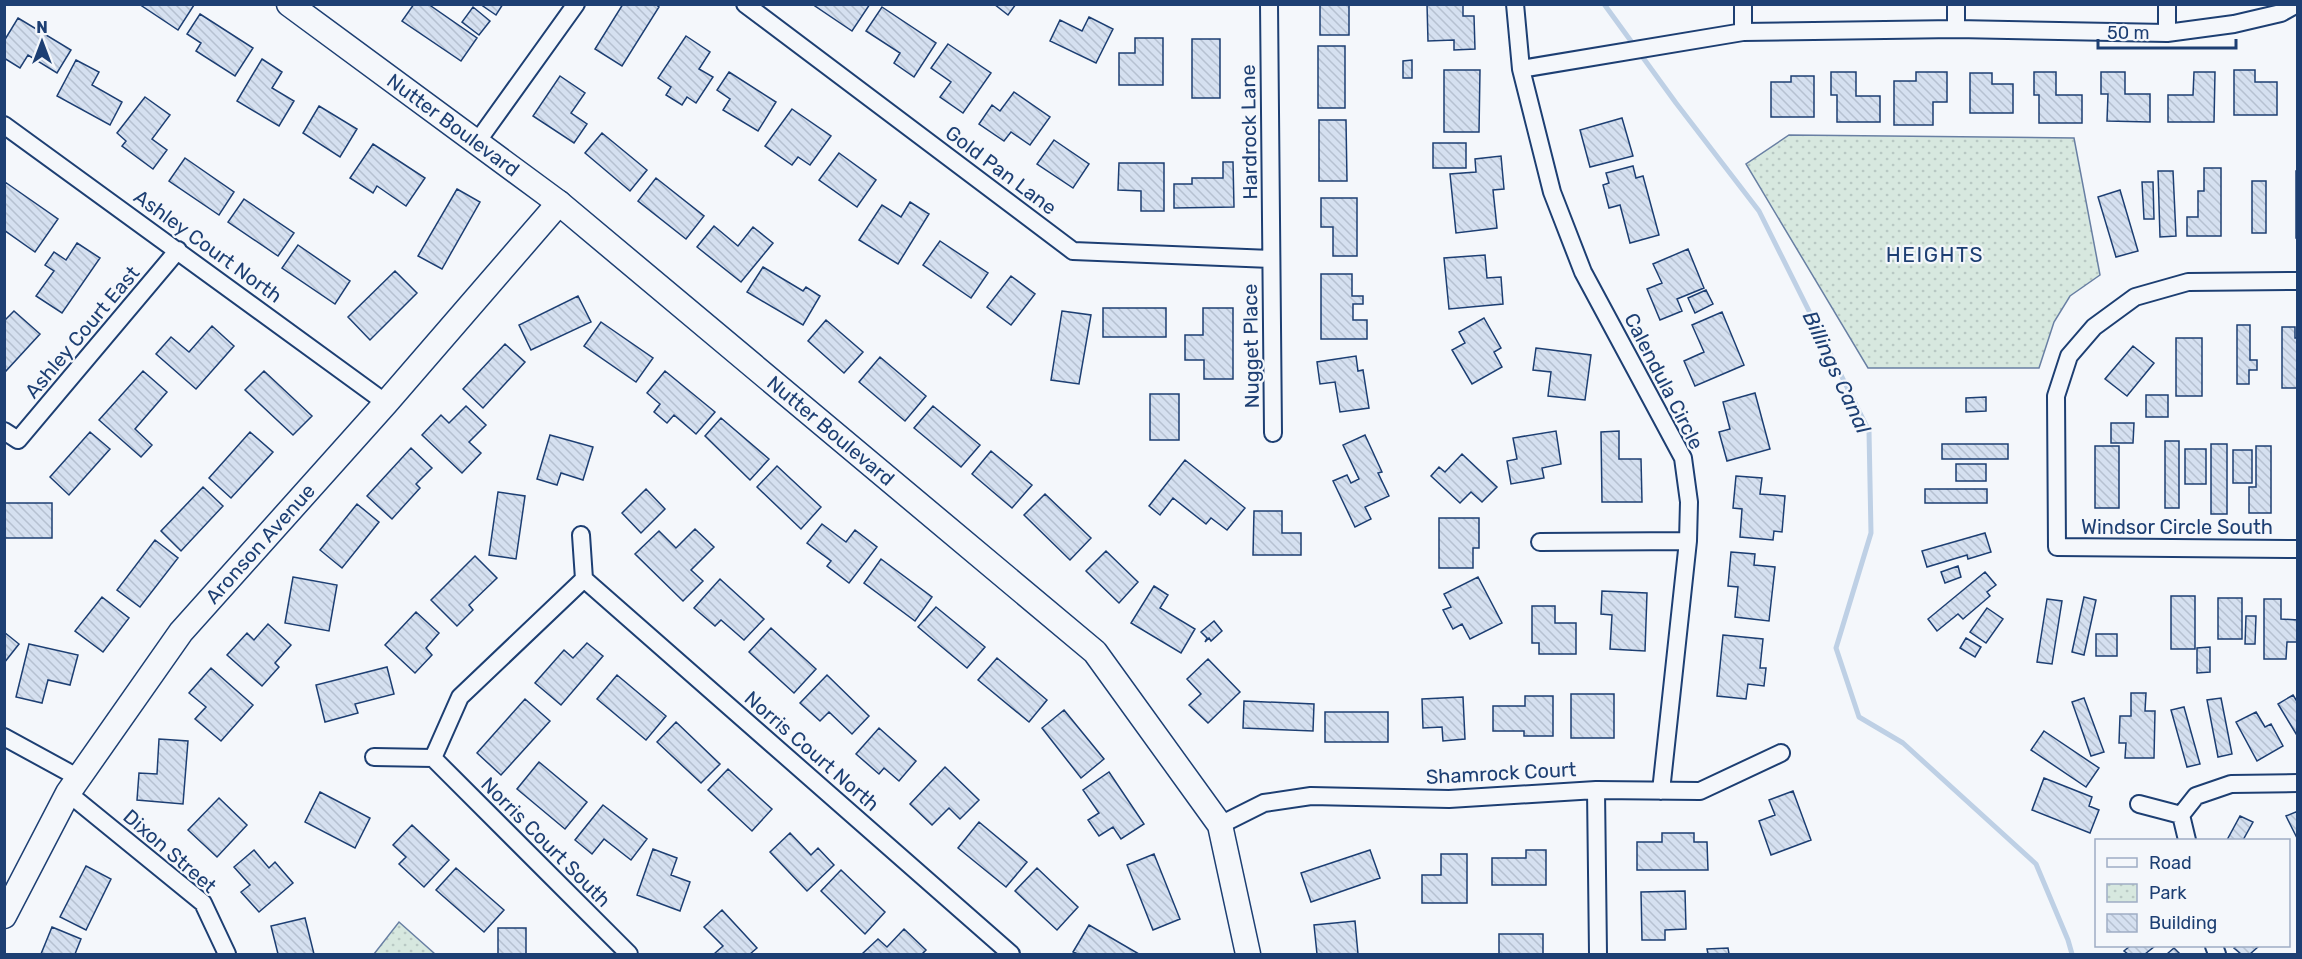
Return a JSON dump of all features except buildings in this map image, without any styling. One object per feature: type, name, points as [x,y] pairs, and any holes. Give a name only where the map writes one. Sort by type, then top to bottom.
[{"type":"street","name":"Nutter Boulevard","points":[[289,4],[559,203],[1095,652],[1220,825],[1248,954]]},
{"type":"street","points":[[477,142],[576,4]]},
{"type":"street","name":"Gold Pan Lane","points":[[745,4],[1073,251],[1271,259]]},
{"type":"street","name":"Hardrock Lane","points":[[1269,4],[1271,259]]},
{"type":"street","name":"Calendula Circle","points":[[1515,4],[1521,69],[1552,192],[1583,272],[1683,458],[1689,502],[1688,541],[1661,791]]},
{"type":"street","points":[[1743,4],[1743,32]]},
{"type":"street","points":[[1956,4],[1956,29]]},
{"type":"street","points":[[2167,4],[2167,33]]},
{"type":"street","points":[[1521,69],[1743,32],[1956,29],[2167,33],[2234,24],[2280,13],[2297,4]]},
{"type":"street","name":"Ashley Court North","points":[[4,125],[386,403]]},
{"type":"street","name":"Aronson Avenue","points":[[4,916],[73,786],[181,632],[386,403],[559,203]]},
{"type":"street","name":"Ashley Court East","points":[[11,436],[178,250]]},
{"type":"street","name":"Nugget Place","points":[[1271,259],[1273,433]]},
{"type":"street","name":"Windsor Circle South","points":[[2298,281],[2188,282],[2135,297],[2094,327],[2069,356],[2056,396],[2057,548],[2298,549]]},
{"type":"street","points":[[374,757],[434,758],[460,697],[584,579],[581,535]]},
{"type":"street","points":[[1540,542],[1688,541]]},
{"type":"street","name":"Norris Court North","points":[[584,579],[1001,951]]},
{"type":"street","name":"Dixon Street","points":[[4,737],[73,786],[203,903],[227,954]]},
{"type":"street","name":"Shamrock Court","points":[[1220,825],[1264,803],[1311,796],[1449,799],[1596,790],[1700,791],[1781,753]]},
{"type":"street","name":"Norris Court South","points":[[434,758],[629,954]]},
{"type":"street","points":[[2181,815],[2196,796],[2231,784],[2298,783]]},
{"type":"street","points":[[1596,790],[1598,954]]},
{"type":"street","points":[[2139,804],[2181,815]]},
{"type":"street","points":[[2181,815],[2187,839]]},
{"type":"green space","points":[[1789,135],[2074,138],[2100,275],[2070,296],[2054,322],[2039,368],[1868,368],[1746,164]]},
{"type":"green space","points":[[399,922],[435,954],[374,954]]},
{"type":"waterway","name":"Billings Canal","points":[[1604,4],[1759,211],[1869,431],[1871,533],[1836,648],[1859,717],[1903,743],[2036,864],[2072,954]]},
{"type":"district","name":"HEIGHTS","points":[[1935,254]]}]
